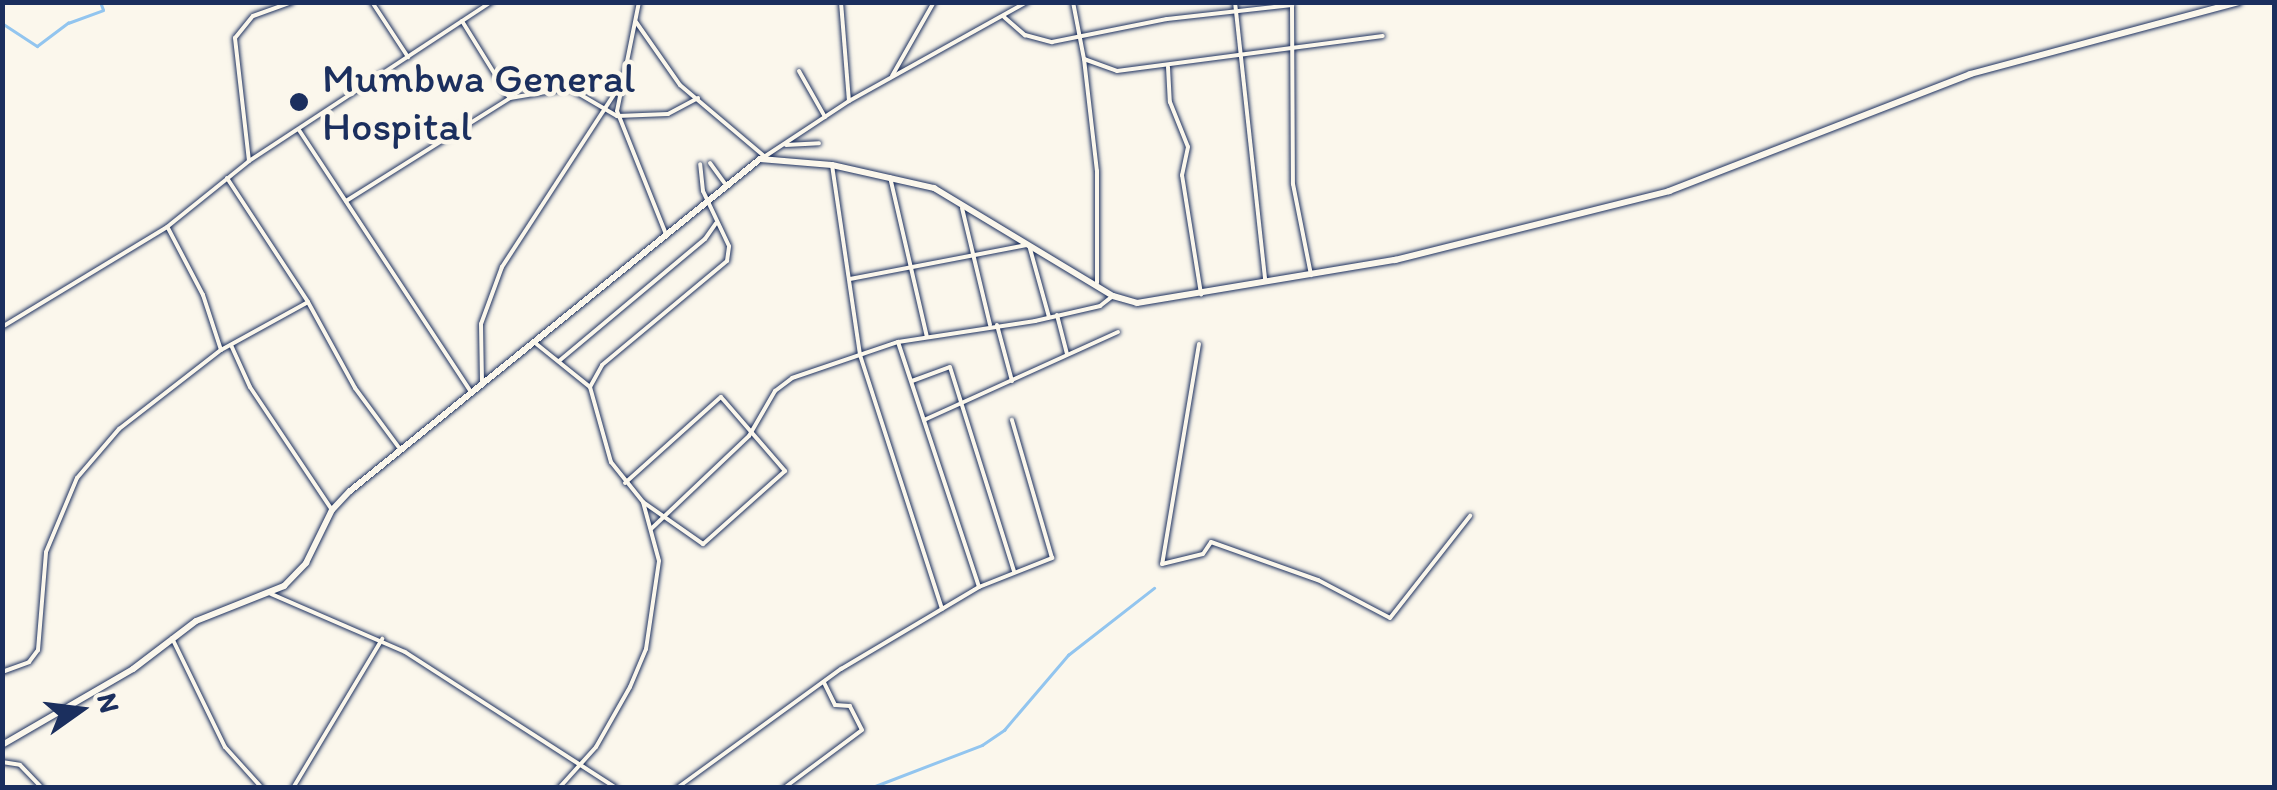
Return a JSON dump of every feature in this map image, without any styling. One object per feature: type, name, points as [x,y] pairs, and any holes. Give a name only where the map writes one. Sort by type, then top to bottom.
[{"type":"street","points":[[250,161],[235,38],[252,16],[292,2]]},
{"type":"street","points":[[372,2],[408,57]]},
{"type":"street","points":[[2,327],[167,226],[250,161],[491,2]]},
{"type":"street","points":[[483,384],[481,324],[489,296],[516,241],[617,90],[639,2]]},
{"type":"street","points":[[841,2],[849,101]]},
{"type":"street","points":[[892,76],[934,2]]},
{"type":"street","points":[[2,745],[196,621],[272,594],[306,563],[332,510],[400,449],[726,185],[849,101],[1027,2]]},
{"type":"street","points":[[1073,2],[1097,171],[1096,285]]},
{"type":"street","points":[[1235,2],[1244,54],[1266,282]]},
{"type":"street","points":[[636,22],[680,85],[762,158],[890,177],[962,202],[1113,296],[1137,303],[1311,274],[1669,192],[1970,74],[2238,2]]},
{"type":"street","points":[[1004,17],[1034,40],[1292,5],[1296,46],[1293,192],[1311,274]]},
{"type":"street","points":[[462,21],[510,98]]},
{"type":"street","points":[[1084,59],[1117,71],[1382,36]]},
{"type":"street","points":[[1168,67],[1170,102],[1188,147],[1182,175],[1201,294]]},
{"type":"street","points":[[798,71],[826,117]]},
{"type":"street","points":[[346,201],[510,98],[568,88],[602,113],[618,116],[668,114],[698,98]]},
{"type":"street","points":[[617,90],[618,116],[666,234]]},
{"type":"street","points":[[299,130],[472,393]]},
{"type":"street","points":[[781,146],[819,143]]},
{"type":"street","points":[[710,163],[726,185]]},
{"type":"street","points":[[590,387],[602,365],[718,273],[730,253],[708,201],[700,164]]},
{"type":"street","points":[[832,166],[860,355],[942,610]]},
{"type":"street","points":[[890,177],[927,336]]},
{"type":"street","points":[[227,178],[308,302],[355,388],[400,449]]},
{"type":"street","points":[[962,202],[990,325]]},
{"type":"street","points":[[560,361],[705,240],[718,220]]},
{"type":"street","points":[[167,226],[203,295],[222,350]]},
{"type":"street","points":[[850,279],[1030,245]]},
{"type":"street","points":[[1030,245],[1049,317]]},
{"type":"street","points":[[650,529],[752,429],[781,384],[898,342],[1049,317],[1113,296]]},
{"type":"street","points":[[2,672],[29,662],[38,650],[46,552],[77,478],[120,430],[222,350],[308,302]]},
{"type":"street","points":[[1057,315],[1067,354]]},
{"type":"street","points":[[998,324],[1012,381]]},
{"type":"street","points":[[924,420],[1118,332]]},
{"type":"street","points":[[534,342],[590,387],[611,462],[624,483],[643,502],[705,544],[780,479],[784,469],[722,397],[624,483]]},
{"type":"street","points":[[898,342],[979,587]]},
{"type":"street","points":[[1199,344],[1162,564],[1203,554],[1212,542],[1334,587],[1390,618],[1470,516]]},
{"type":"street","points":[[231,345],[250,387],[332,510]]},
{"type":"street","points":[[912,381],[950,367],[1014,572]]},
{"type":"street","points":[[677,788],[824,681],[979,587],[1054,555],[1012,420]]},
{"type":"street","points":[[559,788],[577,762],[596,747],[646,649],[659,561],[643,502]]},
{"type":"street","points":[[272,594],[382,638],[616,788]]},
{"type":"street","points":[[172,638],[225,747],[262,788]]},
{"type":"street","points":[[293,788],[382,638]]},
{"type":"street","points":[[784,788],[862,730],[850,706],[835,705],[824,681]]},
{"type":"street","points":[[2,762],[20,765],[42,788]]},
{"type":"waterway","points":[[2,23],[37,46],[68,23],[103,10],[100,2]]},
{"type":"waterway","points":[[870,788],[982,745],[1004,730],[1068,655],[1154,588]]},
{"type":"place","name":"Mumbwa General Hospital","points":[[299,102]]}]
